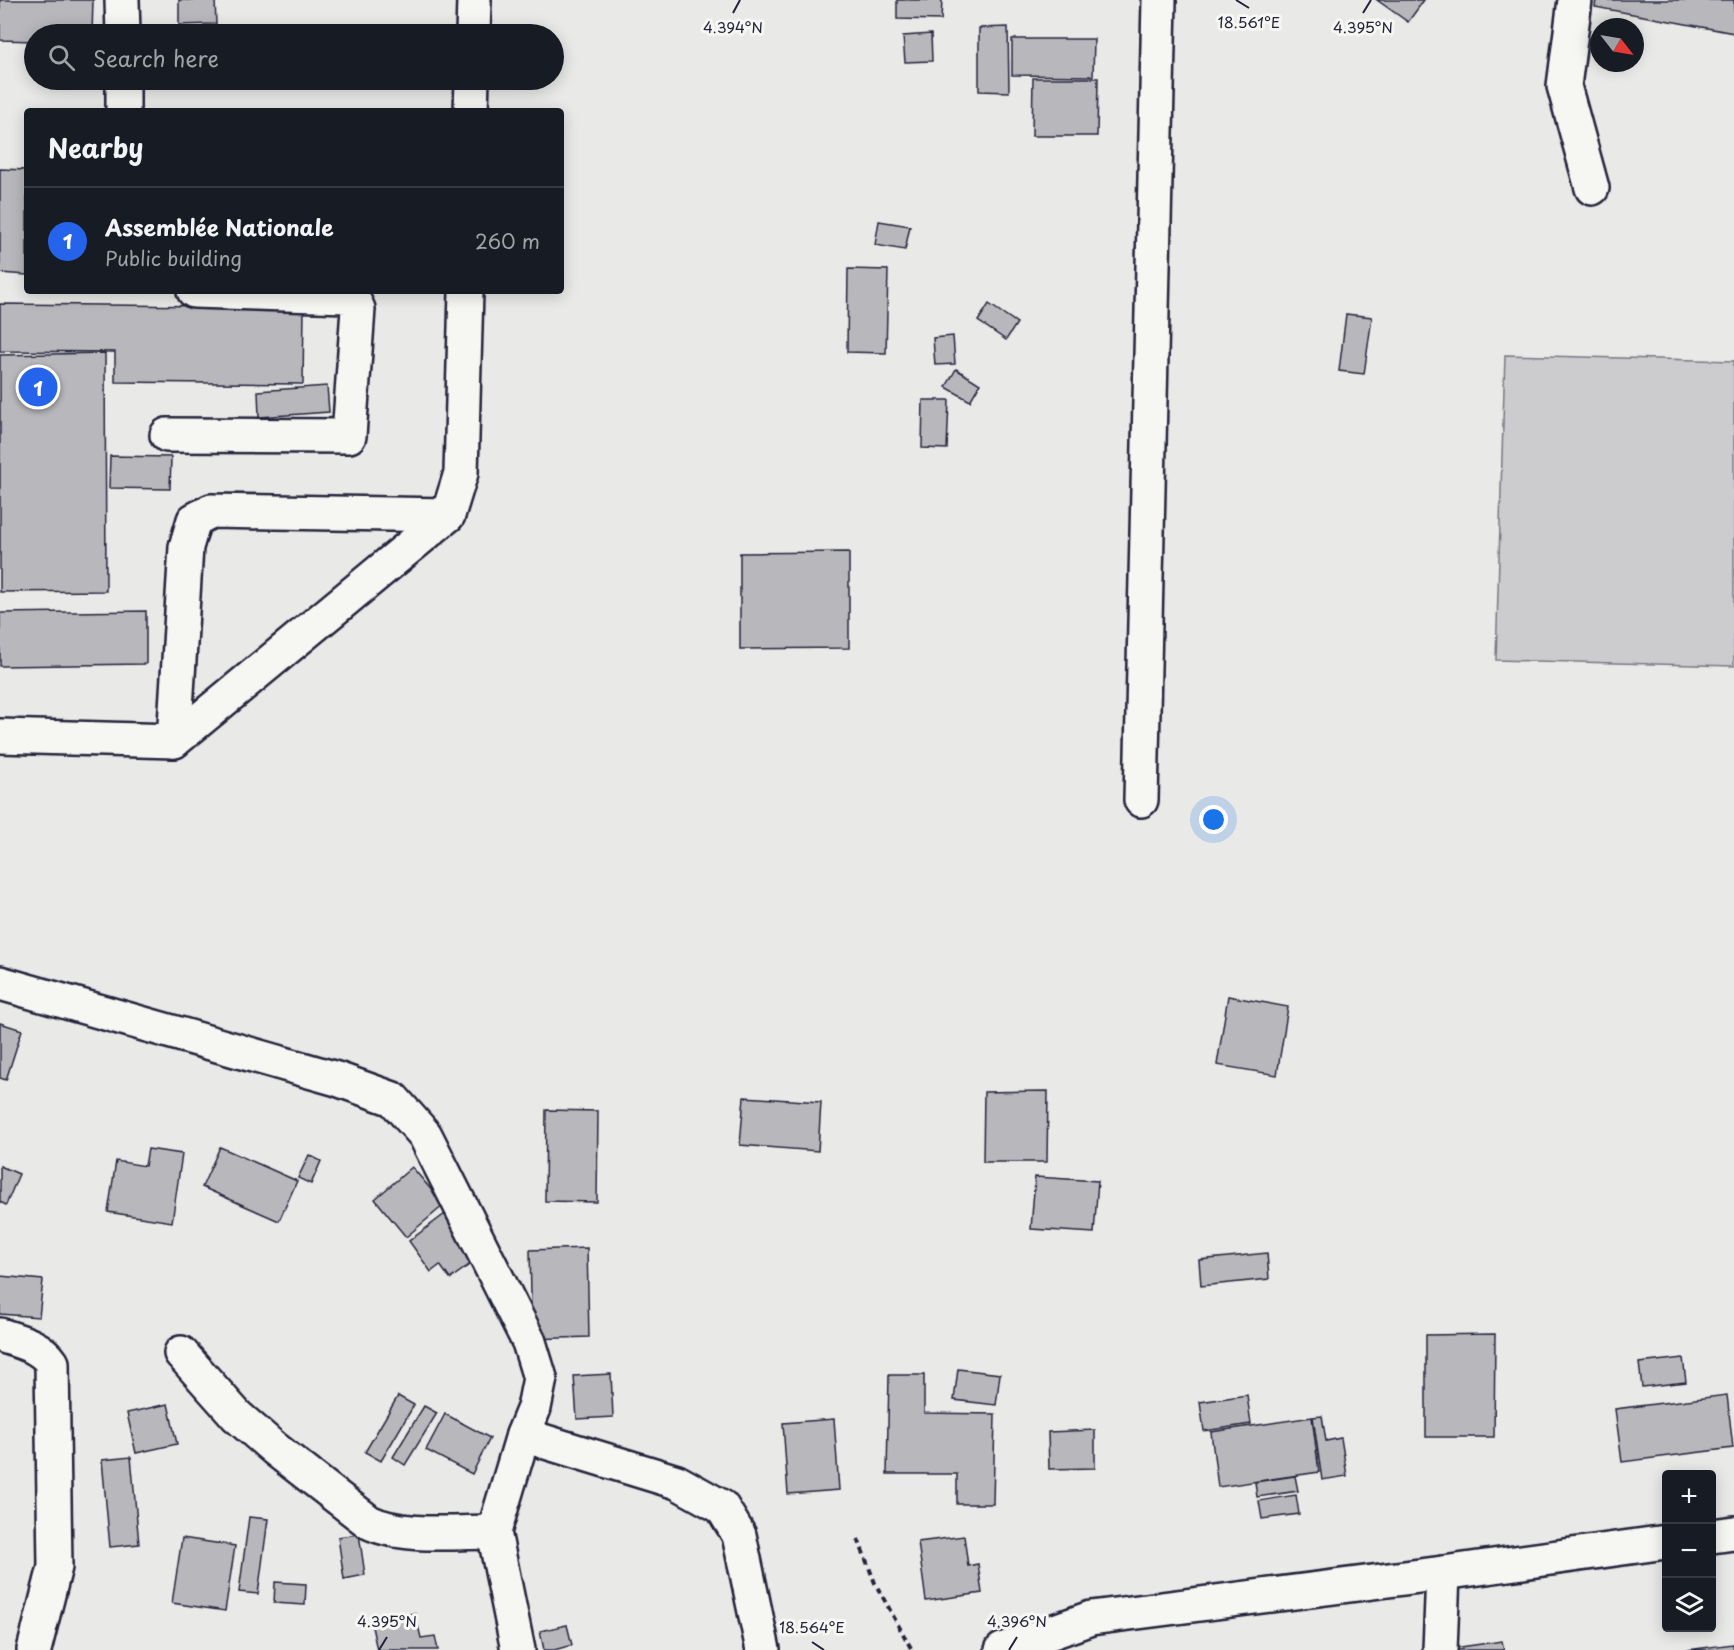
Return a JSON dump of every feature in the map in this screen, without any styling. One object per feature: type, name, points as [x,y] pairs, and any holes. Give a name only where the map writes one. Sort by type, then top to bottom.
[{"type":"street","points":[[122,0],[123,24]]},
{"type":"street","points":[[473,24],[474,0]]},
{"type":"street","points":[[1141,800],[1159,0]]},
{"type":"street","points":[[1575,0],[1564,86],[1592,188]]},
{"type":"street","points":[[123,90],[123,108]]},
{"type":"street","points":[[471,90],[471,108]]},
{"type":"street","points":[[167,435],[349,436],[358,309],[354,301],[347,296],[286,294]]},
{"type":"street","points":[[0,736],[174,741],[448,515],[461,473],[466,294]]},
{"type":"street","points":[[174,741],[186,546],[194,520],[211,512],[448,515]]},
{"type":"street","points":[[0,983],[325,1076],[393,1099],[425,1135],[529,1342],[540,1378],[534,1408],[523,1435],[494,1532],[518,1650]]},
{"type":"street","points":[[0,1335],[47,1354],[52,1362],[55,1567],[34,1650]]},
{"type":"street","points":[[181,1353],[237,1416],[275,1449],[369,1522],[382,1528],[401,1531],[494,1532]]},
{"type":"street","points":[[523,1435],[677,1482],[722,1508],[739,1535],[763,1650]]},
{"type":"street","points":[[1716,1535],[1734,1533]]},
{"type":"street","points":[[1002,1650],[1091,1618],[1662,1543]]},
{"type":"street","points":[[1440,1650],[1443,1573]]},
{"type":"path","points":[[858,1539],[875,1583],[912,1650]]},
{"type":"shaded area","points":[[1505,355],[1734,361],[1734,666],[1496,660]]},
{"type":"building","points":[[0,0],[93,0],[92,24],[24,24],[24,41],[0,40]]},
{"type":"building","points":[[179,0],[215,0],[216,24],[179,24]]},
{"type":"building","points":[[897,0],[942,0],[941,20],[897,19]]},
{"type":"building","points":[[1377,0],[1424,0],[1408,22]]},
{"type":"building","points":[[1596,0],[1734,0],[1734,33],[1595,7]]},
{"type":"building","points":[[1008,27],[1009,92],[979,91],[979,28]]},
{"type":"building","points":[[931,34],[932,61],[905,62],[903,36]]},
{"type":"building","points":[[1012,39],[1094,39],[1093,76],[1012,75]]},
{"type":"building","points":[[1033,78],[1098,78],[1097,136],[1032,136]]},
{"type":"building","points":[[0,169],[24,170],[24,275],[0,273]]},
{"type":"building","points":[[879,221],[910,226],[905,250],[875,245]]},
{"type":"building","points":[[848,269],[888,270],[886,353],[847,352]]},
{"type":"building","points":[[0,304],[304,307],[303,384],[115,382],[115,352],[0,351]]},
{"type":"building","points":[[989,304],[1017,323],[1006,340],[978,321]]},
{"type":"building","points":[[1346,314],[1372,317],[1364,374],[1339,371]]},
{"type":"building","points":[[953,336],[955,364],[935,365],[933,338]]},
{"type":"building","points":[[105,353],[106,591],[0,592],[0,355]]},
{"type":"building","points":[[956,369],[980,384],[970,401],[946,387]]},
{"type":"building","points":[[327,386],[329,412],[259,417],[258,391]]},
{"type":"building","points":[[923,400],[949,400],[947,449],[922,448]]},
{"type":"building","points":[[110,456],[171,457],[170,489],[109,488]]},
{"type":"building","points":[[849,552],[849,648],[740,649],[740,553]]},
{"type":"building","points":[[146,611],[146,664],[0,666],[0,613]]},
{"type":"building","points":[[1228,996],[1288,1007],[1277,1075],[1217,1065]]},
{"type":"building","points":[[0,1023],[22,1030],[6,1080],[0,1078]]},
{"type":"building","points":[[1048,1091],[1047,1162],[983,1162],[984,1092]]},
{"type":"building","points":[[744,1097],[821,1102],[818,1151],[740,1145]]},
{"type":"building","points":[[546,1110],[598,1111],[597,1202],[545,1201]]},
{"type":"building","points":[[220,1147],[297,1181],[279,1221],[202,1187]]},
{"type":"building","points":[[148,1149],[182,1154],[172,1222],[108,1212],[116,1161],[145,1166]]},
{"type":"building","points":[[309,1155],[321,1161],[311,1184],[298,1178]]},
{"type":"building","points":[[0,1166],[19,1174],[6,1205],[0,1202]]},
{"type":"building","points":[[412,1167],[444,1205],[406,1237],[375,1199]]},
{"type":"building","points":[[1035,1177],[1098,1181],[1094,1233],[1031,1229]]},
{"type":"building","points":[[445,1214],[468,1244],[463,1248],[473,1262],[450,1279],[440,1265],[431,1272],[409,1241]]},
{"type":"building","points":[[587,1248],[589,1337],[532,1339],[530,1250]]},
{"type":"building","points":[[1267,1253],[1269,1279],[1201,1286],[1199,1260]]},
{"type":"building","points":[[0,1276],[43,1280],[39,1317],[0,1314]]},
{"type":"building","points":[[1495,1334],[1494,1437],[1426,1437],[1426,1335]]},
{"type":"building","points":[[1683,1358],[1686,1382],[1642,1387],[1639,1363]]},
{"type":"building","points":[[958,1369],[1000,1374],[996,1405],[954,1400]]},
{"type":"building","points":[[611,1374],[613,1417],[577,1419],[574,1376]]},
{"type":"building","points":[[889,1375],[924,1375],[924,1413],[995,1414],[993,1504],[957,1504],[957,1474],[887,1474]]},
{"type":"building","points":[[1247,1395],[1251,1424],[1204,1431],[1200,1402]]},
{"type":"building","points":[[1727,1395],[1733,1448],[1622,1462],[1615,1409]]},
{"type":"building","points":[[398,1396],[414,1405],[381,1461],[365,1452]]},
{"type":"building","points":[[168,1404],[177,1444],[136,1453],[127,1413]]},
{"type":"building","points":[[424,1406],[437,1413],[405,1465],[393,1457]]},
{"type":"building","points":[[445,1414],[490,1438],[472,1474],[426,1450]]},
{"type":"building","points":[[1322,1416],[1326,1441],[1341,1438],[1347,1476],[1322,1480],[1313,1417]]},
{"type":"building","points":[[1312,1417],[1319,1472],[1218,1487],[1211,1432]]},
{"type":"building","points":[[834,1419],[839,1490],[788,1494],[783,1423]]},
{"type":"building","points":[[1095,1430],[1095,1468],[1049,1469],[1048,1432]]},
{"type":"building","points":[[131,1457],[139,1544],[110,1547],[102,1460]]},
{"type":"building","points":[[1295,1476],[1298,1491],[1257,1497],[1255,1482]]},
{"type":"building","points":[[1296,1495],[1299,1514],[1262,1519],[1259,1501]]},
{"type":"building","points":[[249,1517],[268,1519],[258,1594],[239,1592]]},
{"type":"building","points":[[359,1534],[365,1575],[344,1579],[338,1537]]},
{"type":"building","points":[[964,1536],[968,1566],[978,1564],[982,1593],[926,1601],[918,1542]]},
{"type":"building","points":[[182,1538],[235,1546],[225,1611],[172,1603]]},
{"type":"building","points":[[275,1582],[306,1584],[305,1605],[274,1603]]},
{"type":"building","points":[[415,1613],[421,1638],[435,1636],[438,1650],[377,1650],[371,1622]]},
{"type":"building","points":[[567,1625],[572,1645],[544,1650],[540,1631]]},
{"type":"building","points":[[1502,1641],[1504,1650],[1454,1650],[1454,1648]]},
{"type":"building","points":[[1733,1644],[1734,1650],[1687,1650]]},
{"type":"place","name":"Assemblée Nationale","points":[[38,387]]}]
